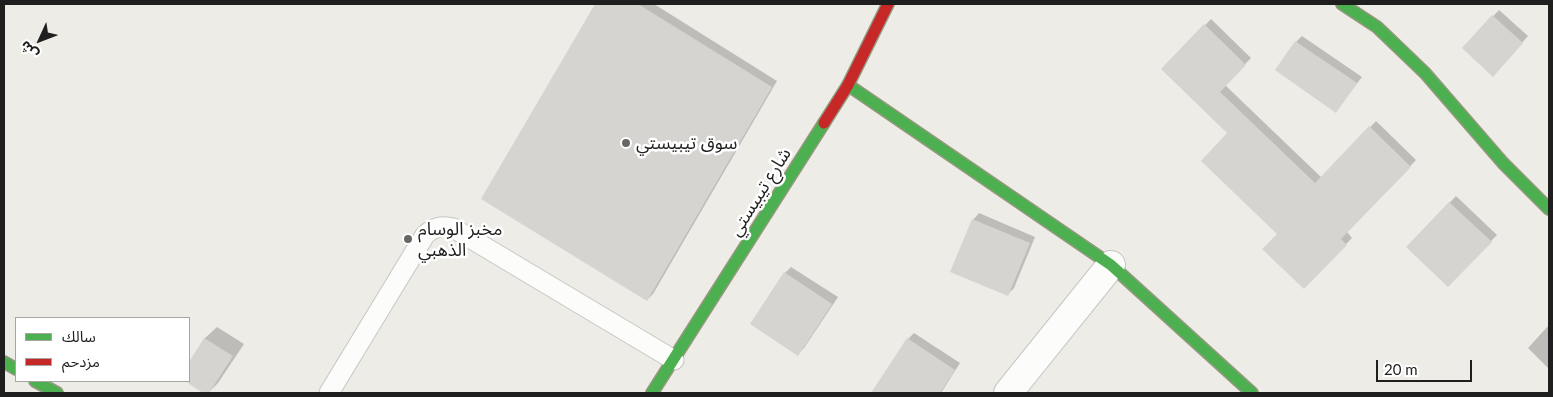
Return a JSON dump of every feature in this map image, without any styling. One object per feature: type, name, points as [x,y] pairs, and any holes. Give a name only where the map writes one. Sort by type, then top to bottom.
[{"type":"street","name":"شارع تيبيستي","points":[[652,393],[848,85],[888,4]]},
{"type":"street","points":[[1342,4],[1377,27],[1425,72],[1503,162],[1549,210]]},
{"type":"street","points":[[848,85],[1110,265],[1252,393]]},
{"type":"street","points":[[1008,393],[1110,265]]},
{"type":"street","points":[[4,362],[15,369]]},
{"type":"street","points":[[37,382],[57,393]]},
{"type":"lane","points":[[329,393],[425,235],[437,227],[445,226],[453,228],[674,360]]},
{"type":"building","name":"سوق تيبيستي","points":[[595,4],[638,4],[772,87],[647,301],[481,199]]},
{"type":"building","points":[[1492,15],[1523,43],[1493,77],[1462,48]]},
{"type":"building","points":[[1204,24],[1246,65],[1220,92],[1315,183],[1369,126],[1411,167],[1341,239],[1347,245],[1304,289],[1262,249],[1277,234],[1201,161],[1227,133],[1161,69]]},
{"type":"building","points":[[1295,41],[1357,83],[1336,113],[1275,70]]},
{"type":"building","points":[[1449,202],[1492,242],[1448,287],[1406,247]]},
{"type":"building","points":[[972,219],[1030,243],[1008,296],[950,272]]},
{"type":"building","points":[[784,272],[832,304],[798,356],[750,324]]},
{"type":"building","points":[[204,338],[233,356],[209,393],[203,393],[189,384],[190,360]]},
{"type":"building","points":[[907,338],[955,370],[940,393],[871,393]]},
{"type":"traffic: fast","points":[[1342,4],[1377,27],[1425,73],[1503,163],[1549,209]]},
{"type":"traffic: fast","points":[[848,85],[1111,265],[1252,393]]},
{"type":"traffic: fast","points":[[652,393],[824,123]]},
{"type":"traffic: fast","points":[[4,362],[15,368]]},
{"type":"traffic: fast","points":[[37,382],[57,393]]},
{"type":"traffic: jam","points":[[824,123],[848,85],[888,4]]},
{"type":"place","name":"سوق تيبيستي","points":[[626,143]]},
{"type":"place","name":"مخبز الوسام الذهبي","points":[[408,239]]}]
